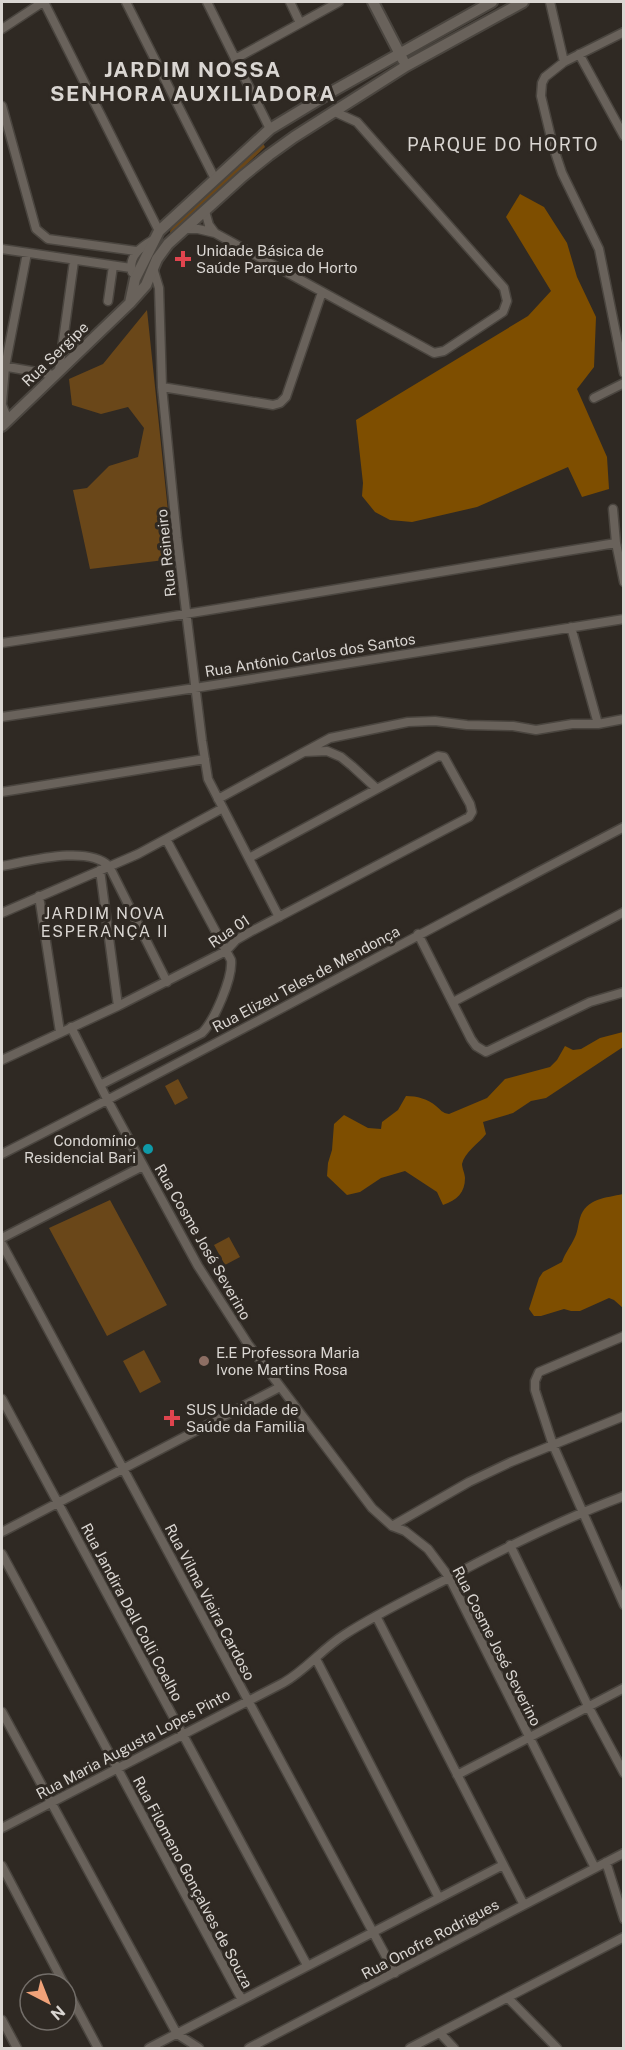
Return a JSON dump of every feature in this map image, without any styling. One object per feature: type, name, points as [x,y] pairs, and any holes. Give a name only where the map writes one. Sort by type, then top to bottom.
[{"type":"street","points":[[2,29],[44,2],[156,236]]},
{"type":"street","points":[[126,2],[215,179]]},
{"type":"street","points":[[207,2],[270,129]]},
{"type":"street","points":[[290,2],[300,24]]},
{"type":"street","points":[[235,59],[339,2]]},
{"type":"street","points":[[373,2],[404,61]]},
{"type":"street","points":[[404,61],[492,2]]},
{"type":"street","points":[[158,301],[146,285],[135,279],[131,268],[136,251],[156,236],[270,129],[523,2]]},
{"type":"street","points":[[550,2],[564,62]]},
{"type":"street","points":[[624,32],[564,62],[542,83],[541,96],[562,172],[599,249],[624,373]]},
{"type":"street","points":[[579,54],[624,136]]},
{"type":"street","name":"Rua Sergipe","points":[[5,423],[130,303],[146,285],[153,268],[168,244],[269,155],[356,98],[404,61]]},
{"type":"street","points":[[356,98],[357,122]]},
{"type":"street","points":[[2,106],[36,229],[41,235],[59,241],[136,251]]},
{"type":"street","points":[[185,229],[215,233],[434,353],[444,351],[503,312],[507,296],[504,288],[357,122],[335,112]]},
{"type":"street","points":[[205,211],[209,225],[215,233]]},
{"type":"street","points":[[130,303],[135,279],[156,236]]},
{"type":"street","points":[[2,249],[131,268]]},
{"type":"street","points":[[5,423],[2,404],[3,366],[27,253]]},
{"type":"street","points":[[3,366],[57,372],[74,261]]},
{"type":"street","points":[[108,301],[113,266]]},
{"type":"street","name":"Rua Reineiro","points":[[153,268],[159,288],[162,387],[186,615],[208,779],[279,917]]},
{"type":"street","points":[[162,387],[273,405],[280,403],[286,397],[322,292]]},
{"type":"street","points":[[594,398],[624,383]]},
{"type":"street","points":[[613,509],[616,543],[624,582]]},
{"type":"street","points":[[2,643],[186,615],[616,543]]},
{"type":"street","name":"Rua Antônio Carlos dos Santos","points":[[2,717],[624,619]]},
{"type":"street","points":[[571,627],[598,724]]},
{"type":"street","points":[[218,799],[330,738],[408,722],[513,726],[536,730],[572,723],[598,724],[624,719]]},
{"type":"street","points":[[249,858],[377,789],[341,757],[327,751],[304,752]]},
{"type":"street","name":"Rua 01","points":[[2,1060],[118,1006],[226,951],[237,940],[469,817],[472,812],[470,804],[444,757],[438,756],[377,789]]},
{"type":"street","points":[[2,792],[205,759]]},
{"type":"street","points":[[2,913],[166,839],[223,808]]},
{"type":"street","name":"Rua Elizeu Teles de Mendonça","points":[[2,1154],[108,1101],[418,934],[624,827]]},
{"type":"street","points":[[100,1085],[202,1033],[208,1027],[230,974],[231,960],[166,839]]},
{"type":"street","points":[[2,866],[66,856],[92,856],[102,860],[109,866],[167,982]]},
{"type":"street","points":[[100,870],[118,1006]]},
{"type":"street","points":[[39,896],[60,1032]]},
{"type":"street","points":[[453,1002],[624,912]]},
{"type":"street","points":[[418,934],[471,1039],[476,1047],[486,1052],[590,1002],[624,992]]},
{"type":"street","name":"Rua Cosme José Severino","points":[[71,1027],[108,1101],[198,1266],[248,1344],[372,1508],[392,1526],[405,1531],[428,1549],[449,1577],[595,1868]]},
{"type":"street","points":[[2,1238],[143,1166]]},
{"type":"street","name":"Rua Vilma Vieira Cardoso","points":[[2,1244],[395,1973]]},
{"type":"street","points":[[624,1336],[539,1372],[535,1381],[535,1390],[553,1445],[624,1605]]},
{"type":"street","points":[[2,1532],[280,1387]]},
{"type":"street","name":"Rua Jandira Dell Colli Coelho","points":[[2,1399],[307,1965]]},
{"type":"street","points":[[392,1526],[470,1482],[511,1462],[624,1416]]},
{"type":"street","name":"Rua Maria Augusta Lopes Pinto","points":[[2,1828],[299,1674],[341,1636],[449,1577],[510,1545],[582,1512],[624,1496]]},
{"type":"street","points":[[510,1545],[588,1706],[623,1772]]},
{"type":"street","name":"Rua Filomeno Gonçalves de Souza","points":[[2,1554],[242,2000]]},
{"type":"street","points":[[376,1616],[524,1905]]},
{"type":"street","points":[[316,1659],[439,1898]]},
{"type":"street","points":[[457,1775],[624,1688]]},
{"type":"street","points":[[2,1712],[174,2036],[199,2049]]},
{"type":"street","name":"Rua Onofre Rodrigues","points":[[249,2049],[624,1853]]},
{"type":"street","points":[[606,1862],[624,1919]]},
{"type":"street","points":[[149,2049],[503,1865]]},
{"type":"street","points":[[2,1866],[58,1972]]},
{"type":"street","points":[[410,2049],[624,1937]]},
{"type":"street","points":[[508,1998],[557,2049]]},
{"type":"street","points":[[78,2011],[98,2049]]},
{"type":"street","points":[[2,2020],[17,2049]]},
{"type":"street","points":[[440,2033],[454,2049]]},
{"type":"street","points":[[163,2049],[174,2036]]},
{"type":"shaded area","points":[[263,143],[265,147],[171,236],[170,231],[175,224]]},
{"type":"shaded area","points":[[520,194],[544,207],[567,243],[577,277],[596,317],[594,367],[577,389],[607,457],[609,489],[582,497],[568,467],[477,507],[412,522],[390,520],[375,512],[362,496],[363,483],[356,420],[528,316],[551,291],[506,217]]},
{"type":"shaded area","points":[[147,310],[173,559],[90,569],[73,490],[87,488],[109,466],[138,457],[144,428],[128,407],[101,414],[72,405],[69,379],[103,364]]},
{"type":"shaded area","points":[[623,1032],[623,1047],[546,1098],[531,1101],[513,1113],[483,1122],[486,1134],[463,1160],[464,1188],[456,1198],[448,1203],[443,1205],[437,1192],[405,1171],[381,1178],[360,1192],[347,1195],[327,1176],[334,1124],[344,1115],[368,1128],[381,1129],[382,1122],[398,1110],[406,1096],[426,1100],[449,1114],[487,1098],[505,1079],[550,1067],[565,1046],[573,1050],[581,1049],[600,1038]]},
{"type":"shaded area","points":[[178,1079],[188,1098],[175,1105],[165,1086]]},
{"type":"shaded area","points":[[623,1194],[623,1308],[609,1298],[580,1311],[564,1309],[534,1316],[529,1309],[539,1278],[543,1272],[562,1262],[576,1235],[583,1211],[597,1200]]},
{"type":"shaded area","points":[[110,1200],[167,1305],[107,1336],[49,1228]]},
{"type":"shaded area","points":[[229,1237],[240,1257],[225,1265],[214,1245]]},
{"type":"shaded area","points":[[144,1350],[161,1382],[140,1393],[123,1361]]},
{"type":"place","name":"Unidade Básica de Saúde Parque do Horto","points":[[183,259]]},
{"type":"place","name":"Condomínio Residencial Bari","points":[[148,1149]]},
{"type":"place","name":"E.E Professora Maria Ivone Martins Rosa","points":[[204,1361]]},
{"type":"place","name":"SUS Unidade de Saúde da Familia","points":[[172,1418]]},
{"type":"district","name":"JARDIM NOSSA SENHORA AUXILIADORA","points":[[193,81]]},
{"type":"district","name":"PARQUE DO HORTO","points":[[503,144]]},
{"type":"district","name":"JARDIM NOVA ESPERANÇA II","points":[[105,922]]}]
